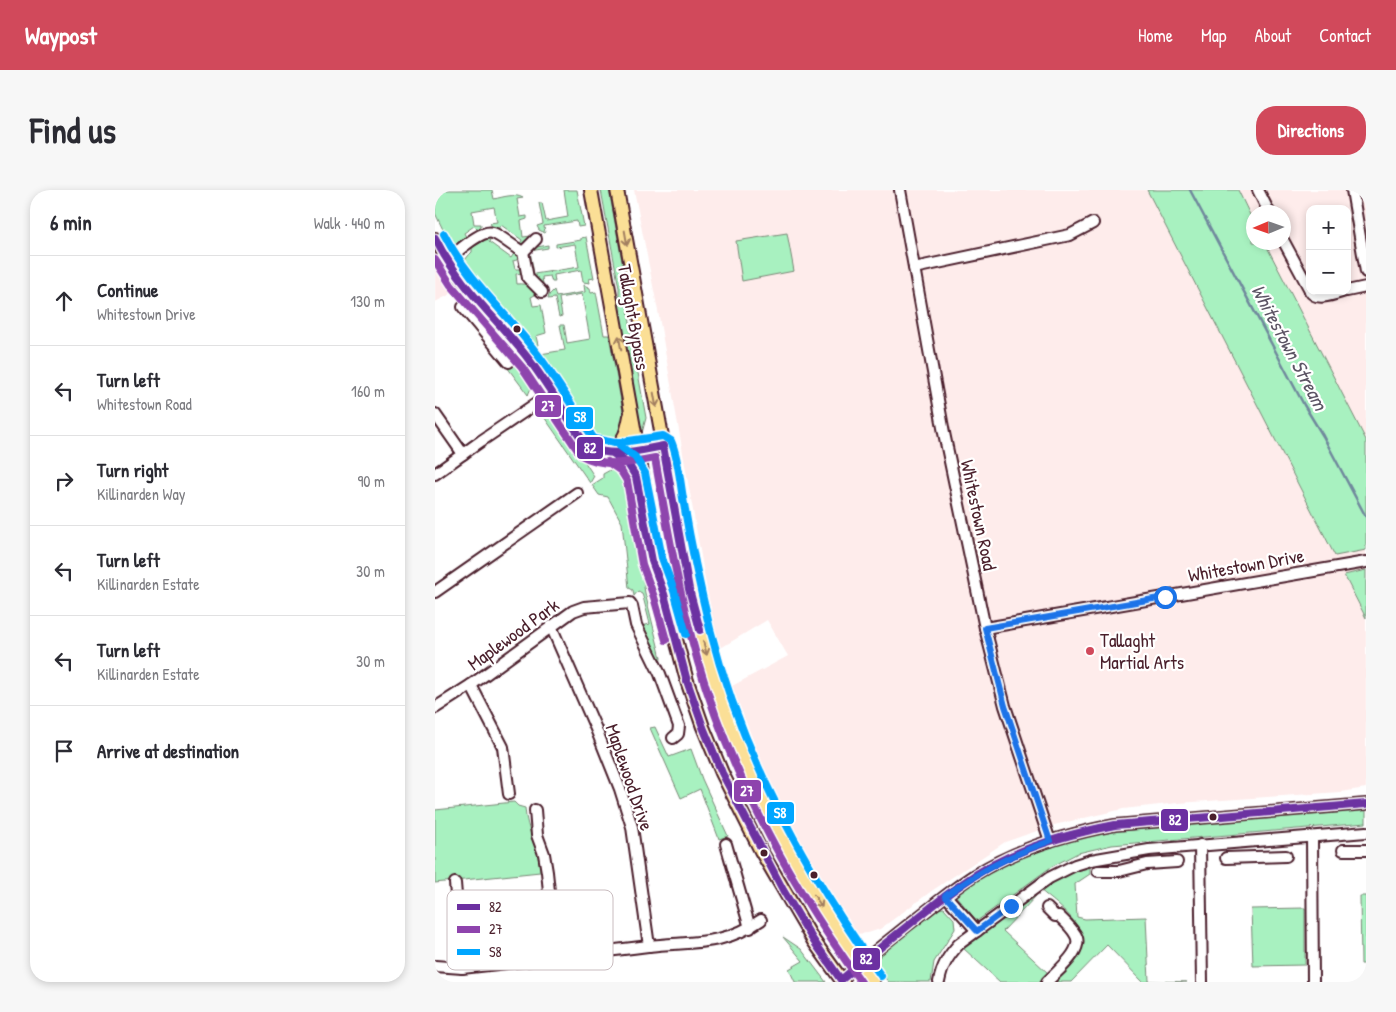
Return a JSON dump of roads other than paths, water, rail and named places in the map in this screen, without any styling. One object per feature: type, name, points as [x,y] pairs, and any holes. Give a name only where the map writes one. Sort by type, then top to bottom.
[{"type":"main road","points":[[583,190],[585,199],[597,223]]},
{"type":"main road","name":"Tallaght Bypass","points":[[591,190],[664,594]]},
{"type":"main road","name":"Tallaght Bypass","points":[[617,190],[689,589],[708,661],[746,766],[788,851],[812,891],[873,982]]},
{"type":"main road","points":[[631,408],[624,439],[609,454],[628,464],[636,477],[651,561],[664,594],[687,681],[703,727],[722,773],[783,890],[813,940],[842,981]]},
{"type":"street","name":"Whitestown Road","points":[[900,190],[944,433],[985,628],[1005,706],[1050,841]]},
{"type":"street","points":[[1258,190],[1266,205]]},
{"type":"street","points":[[1352,190],[1366,272]]},
{"type":"street","points":[[913,268],[1070,235],[1093,223]]},
{"type":"street","points":[[446,260],[468,243],[488,233],[492,233],[523,252],[528,278],[542,292]]},
{"type":"street","points":[[435,238],[446,260],[475,298],[530,361],[550,394],[587,447],[609,454],[663,446]]},
{"type":"street","points":[[523,252],[536,239]]},
{"type":"street","points":[[1288,250],[1306,283]]},
{"type":"street","points":[[1351,290],[1366,287]]},
{"type":"street","points":[[1312,295],[1318,298],[1330,295]]},
{"type":"street","points":[[463,307],[509,362]]},
{"type":"street","points":[[486,333],[498,323]]},
{"type":"street","points":[[435,474],[550,394]]},
{"type":"street","points":[[435,414],[463,454]]},
{"type":"street","points":[[435,592],[577,493]]},
{"type":"street","name":"Whitestown Drive","points":[[985,628],[1366,562]]},
{"type":"street","name":"Maplewood Park","points":[[435,708],[471,686],[551,626],[577,609],[630,603],[636,625],[660,674],[679,726],[678,734],[673,738]]},
{"type":"street","name":"Maplewood Drive","points":[[551,626],[620,789],[633,827],[649,946]]},
{"type":"street","points":[[471,686],[503,747],[509,794]]},
{"type":"street","points":[[842,981],[895,934],[976,874],[1004,859],[1050,841],[1078,832],[1115,825],[1366,804]]},
{"type":"street","points":[[535,810],[537,835],[544,854],[549,890]]},
{"type":"street","points":[[939,982],[942,968],[949,954],[959,944],[1049,878],[1061,871],[1091,860],[1133,852],[1363,832],[1363,850],[1343,850]]},
{"type":"street","points":[[1312,837],[1313,982]]},
{"type":"street","points":[[1248,841],[1249,857]]},
{"type":"street","points":[[726,844],[750,928]]},
{"type":"street","points":[[1200,846],[1202,982]]},
{"type":"street","points":[[1133,852],[1135,868]]},
{"type":"street","points":[[1226,858],[1286,856]]},
{"type":"street","points":[[1098,871],[1119,871],[1147,864],[1177,862]]},
{"type":"street","points":[[455,883],[456,890]]},
{"type":"street","points":[[945,896],[977,931]]},
{"type":"street","points":[[1047,908],[1055,916],[1059,916],[1077,935],[1078,942],[1075,953],[1047,982]]},
{"type":"street","points":[[613,951],[717,941],[740,933],[761,920]]},
{"type":"waterway","name":"Whitestown Stream","points":[[1190,190],[1304,405],[1323,436],[1366,517]]},
{"type":"place","name":"Tallaght Martial Arts","points":[[1090,651]]}]
